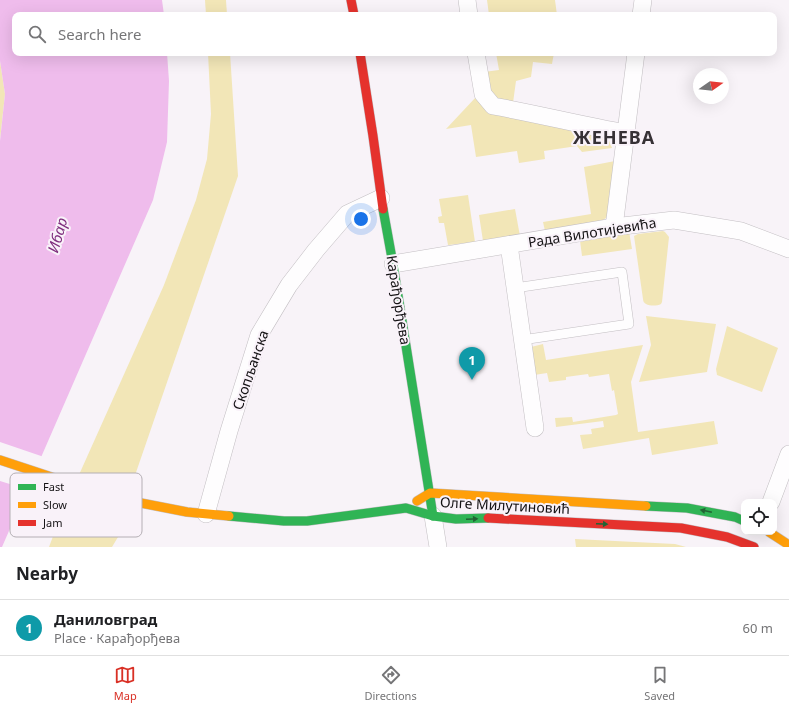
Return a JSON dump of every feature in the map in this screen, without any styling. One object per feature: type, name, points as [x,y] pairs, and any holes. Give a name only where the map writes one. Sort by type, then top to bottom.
[{"type":"street","points":[[351,0],[353,12]]},
{"type":"street","points":[[467,0],[469,12]]},
{"type":"street","points":[[641,12],[643,0]]},
{"type":"street","name":"Карађорђева","points":[[360,56],[381,198],[393,264],[438,547]]},
{"type":"street","points":[[477,56],[483,94],[493,106],[626,134]]},
{"type":"street","points":[[614,227],[636,56]]},
{"type":"street","name":"Скопљанска","points":[[206,514],[229,431],[259,336],[289,285],[316,250],[347,214],[381,198]]},
{"type":"street","name":"Рада Вилотијевића","points":[[393,264],[614,227],[674,220],[741,231],[789,249]]},
{"type":"street","points":[[509,245],[535,428]]},
{"type":"street","points":[[772,499],[789,454]]},
{"type":"street","points":[[0,460],[39,473]]},
{"type":"street","name":"Олге Милутиновић","points":[[406,508],[430,493],[687,508],[741,519]]},
{"type":"street","points":[[142,503],[187,512],[284,521],[307,521],[406,508]]},
{"type":"street","name":"Олге Милутиновић","points":[[406,508],[433,516],[456,519],[486,518],[681,528],[727,537],[754,547]]},
{"type":"street","points":[[754,547],[759,535]]},
{"type":"street","points":[[774,535],[789,545]]},
{"type":"lane","points":[[515,288],[622,272],[629,324],[522,340]]},
{"type":"shaded area","points":[[205,0],[226,0],[227,12],[206,12]]},
{"type":"shaded area","points":[[487,0],[555,0],[557,12],[489,12]]},
{"type":"shaded area","points":[[208,56],[230,56],[238,176],[136,473],[80,473],[164,285],[196,200],[207,159],[211,114]]},
{"type":"shaded area","points":[[497,56],[553,56],[552,64],[533,62],[531,77],[516,81],[512,110],[608,138],[612,148],[582,152],[577,146],[544,151],[545,159],[519,163],[517,151],[476,157],[471,125],[446,129],[476,97],[484,72],[499,70]]},
{"type":"shaded area","points":[[0,61],[5,94],[0,140]]},
{"type":"shaded area","points":[[615,161],[608,214],[606,218],[600,222],[545,231],[543,222],[591,214],[584,167]]},
{"type":"shaded area","points":[[468,195],[475,242],[448,245],[444,223],[439,223],[438,217],[442,216],[439,199]]},
{"type":"shaded area","points":[[515,209],[520,236],[483,241],[479,215]]},
{"type":"shaded area","points":[[628,225],[632,249],[582,256],[579,233]]},
{"type":"shaded area","points":[[663,231],[669,237],[662,302],[661,304],[654,306],[645,304],[643,300],[634,236],[638,234]]},
{"type":"shaded area","points":[[646,316],[716,324],[707,372],[639,382],[651,345]]},
{"type":"shaded area","points":[[727,326],[778,348],[762,392],[717,375],[716,369]]},
{"type":"shaded area","points":[[543,344],[546,360],[643,345],[631,382],[638,432],[714,421],[718,444],[652,455],[649,438],[583,449],[580,435],[592,434],[591,429],[604,427],[603,421],[556,427],[555,418],[572,417],[573,422],[618,414],[614,390],[612,391],[609,374],[589,377],[588,374],[566,377],[566,380],[549,382],[547,373],[534,375],[531,347]]},
{"type":"shaded area","points":[[53,537],[118,537],[112,547],[49,547]]},
{"type":"shaded area","points":[[575,539],[675,544],[686,547],[576,547]]},
{"type":"water","name":"Ибар","points":[[0,0],[162,0],[164,12],[12,12],[12,56],[167,56],[169,81],[167,142],[153,200],[34,473],[10,473],[10,529],[2,547],[0,547],[0,141],[5,94],[0,61]]},
{"type":"pier","points":[[0,442],[44,457],[37,473],[10,473],[10,484],[0,481]]},
{"type":"traffic: fast","points":[[383,209],[433,516]]},
{"type":"traffic: fast","points":[[646,506],[687,508],[735,517],[741,520]]},
{"type":"traffic: fast","points":[[229,516],[284,521],[307,521],[406,508],[433,516],[456,519],[488,518]]},
{"type":"traffic: slow","points":[[0,460],[39,473]]},
{"type":"traffic: slow","points":[[417,501],[430,493],[646,506]]},
{"type":"traffic: slow","points":[[142,503],[187,512],[229,516]]},
{"type":"traffic: slow","points":[[774,535],[789,545]]},
{"type":"traffic: jam","points":[[351,0],[353,12]]},
{"type":"traffic: jam","points":[[360,56],[383,209]]},
{"type":"traffic: jam","points":[[488,518],[681,528],[727,537],[754,547]]},
{"type":"place","name":"Даниловград","points":[[472,380]]},
{"type":"district","name":"ЖЕНЕВА","points":[[614,137]]}]
